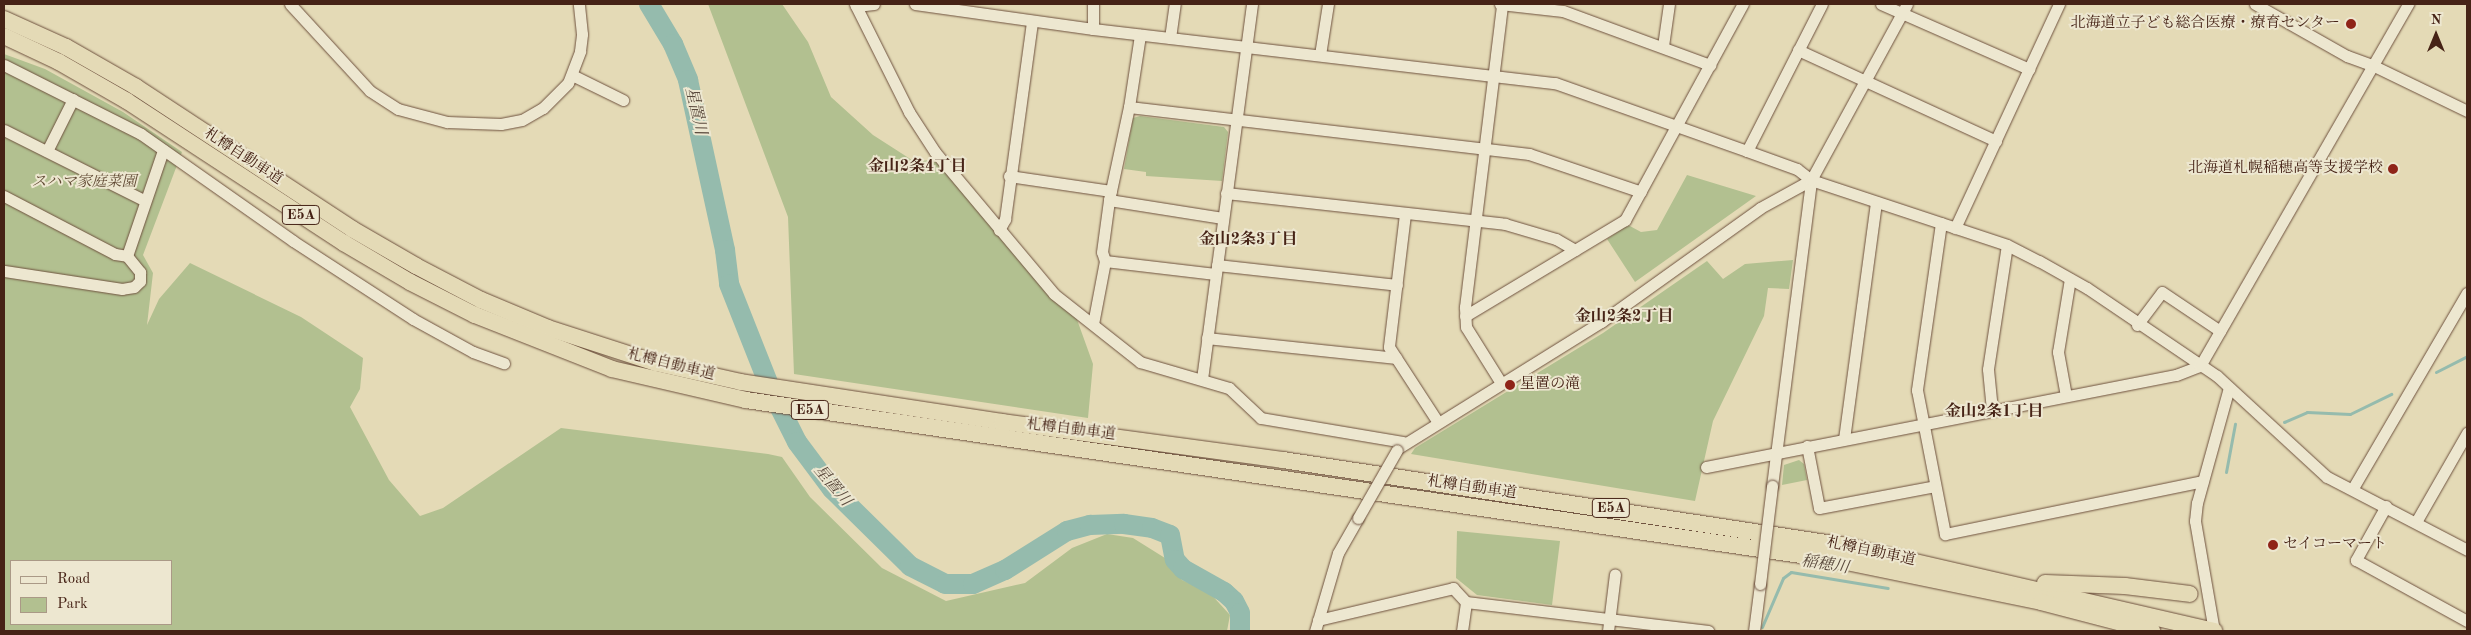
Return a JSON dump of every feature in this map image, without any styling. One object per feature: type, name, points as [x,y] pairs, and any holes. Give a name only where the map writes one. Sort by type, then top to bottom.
[{"type":"highway","name":"札樽自動車道","points":[[4,19],[66,47],[136,87],[352,229],[416,266],[481,300],[606,348],[656,364],[741,382],[1002,422],[1066,428],[1686,520],[1846,546],[2214,631]]},
{"type":"highway","name":"札樽自動車道","points":[[4,36],[59,62],[127,101],[344,243],[410,282],[483,319],[612,369],[746,400],[1832,560],[2042,602],[2152,631]]},
{"type":"highway","points":[[2005,582],[2125,586],[2190,594]]},
{"type":"street","points":[[290,4],[370,91],[398,109],[468,124],[501,124],[522,120],[543,108],[572,75],[582,34],[579,4]]},
{"type":"street","points":[[874,4],[856,5],[909,112],[935,152],[1054,294],[1140,362],[1229,388],[1261,418],[1400,446]]},
{"type":"street","points":[[915,4],[1140,35],[1494,74],[1555,84],[1677,126],[1797,169],[1811,180],[2007,245],[2070,278],[2200,366],[2229,388],[2327,477],[2353,488],[2467,550]]},
{"type":"street","points":[[1093,4],[1093,29]]},
{"type":"street","points":[[1170,38],[1175,4]]},
{"type":"street","points":[[1202,379],[1252,4]]},
{"type":"street","points":[[1320,55],[1328,4]]},
{"type":"street","points":[[1501,382],[1466,327],[1465,316],[1502,4],[1563,11],[1710,64]]},
{"type":"street","points":[[1663,46],[1669,4]]},
{"type":"street","points":[[1465,316],[1625,220],[1743,4]]},
{"type":"street","points":[[1747,151],[1822,4]]},
{"type":"street","points":[[1881,4],[1905,9],[2029,69]]},
{"type":"street","points":[[1955,228],[2059,4]]},
{"type":"street","points":[[2254,4],[2346,56],[2372,65],[2467,111]]},
{"type":"street","points":[[1706,467],[2176,375],[2200,366],[2408,4]]},
{"type":"street","points":[[1754,631],[1811,180],[1905,9]]},
{"type":"street","points":[[999,230],[1005,219],[1009,176],[1032,20]]},
{"type":"street","points":[[1093,324],[1105,261],[1102,252],[1110,196],[1129,107],[1140,35]]},
{"type":"street","points":[[1798,50],[1996,141]]},
{"type":"street","points":[[4,65],[73,98],[141,134],[293,241],[413,318],[473,352],[504,363]]},
{"type":"street","points":[[572,75],[623,100]]},
{"type":"street","points":[[47,151],[73,98]]},
{"type":"street","points":[[1129,107],[1529,154],[1641,192]]},
{"type":"street","points":[[4,130],[144,200]]},
{"type":"street","points":[[127,256],[144,200],[163,150]]},
{"type":"street","points":[[1009,176],[1223,218]]},
{"type":"street","points":[[1316,626],[1338,553],[1400,446],[1601,322],[1760,208],[1811,180]]},
{"type":"street","points":[[1226,193],[1505,224],[1556,239],[1575,250]]},
{"type":"street","points":[[4,196],[115,254],[127,256],[140,272],[140,281],[134,287],[122,289],[4,271]]},
{"type":"street","points":[[1844,439],[1876,202]]},
{"type":"street","points":[[1405,214],[1389,348],[1438,421]]},
{"type":"street","points":[[1941,223],[1917,390],[1922,424],[1945,534],[2203,481]]},
{"type":"street","points":[[1992,410],[1988,369],[2007,245]]},
{"type":"street","points":[[1105,261],[1397,286]]},
{"type":"street","points":[[2066,396],[2058,352],[2070,278]]},
{"type":"street","points":[[2137,325],[2162,292],[2220,331]]},
{"type":"street","points":[[2353,488],[2467,293]]},
{"type":"street","points":[[1207,338],[1396,358]]},
{"type":"street","points":[[2214,631],[2195,521],[2197,503],[2229,388]]},
{"type":"street","points":[[2416,522],[2467,433]]},
{"type":"street","points":[[1806,446],[1819,508],[1935,486]]},
{"type":"street","points":[[2386,506],[2356,560],[2467,621]]},
{"type":"street","points":[[1609,625],[1615,574]]},
{"type":"street","points":[[1316,626],[1454,588],[1466,602],[1609,625],[1708,631]]},
{"type":"street","points":[[1462,631],[1466,602]]},
{"type":"green space","points":[[708,4],[782,4],[808,42],[831,97],[873,135],[915,162],[936,159],[1075,314],[1093,364],[1088,418],[794,374],[788,217]]},
{"type":"green space","name":"スハマ家庭菜園","points":[[4,54],[45,69],[123,112],[182,152],[143,255],[153,273],[147,325],[159,299],[190,263],[301,317],[363,358],[360,389],[350,407],[389,480],[420,516],[443,508],[561,428],[768,454],[782,457],[810,497],[882,568],[946,601],[1025,583],[1072,548],[1107,534],[1133,538],[1165,558],[1182,580],[1209,592],[1230,615],[1227,631],[4,631]]},
{"type":"green space","points":[[1140,116],[1224,127],[1228,132],[1222,181],[1146,176],[1146,172],[1124,169],[1133,118]]},
{"type":"green space","points":[[1687,175],[1756,196],[1635,282],[1607,239],[1628,225],[1641,232],[1657,230]]},
{"type":"green space","points":[[1793,260],[1789,289],[1768,288],[1764,316],[1713,421],[1695,501],[1411,454],[1415,448],[1603,333],[1707,261],[1723,279],[1745,264]]},
{"type":"green space","points":[[1799,460],[1804,464],[1807,480],[1782,485],[1784,465]]},
{"type":"green space","points":[[1457,531],[1560,541],[1552,605],[1477,595],[1456,578]]},
{"type":"waterway","name":"星置川","points":[[649,4],[673,44],[688,80],[725,250],[729,284],[771,390],[797,442],[832,489],[910,566],[945,584],[973,584],[1005,570],[1067,531],[1090,525],[1124,524],[1152,528],[1170,535],[1175,560],[1183,569],[1224,592],[1234,601],[1240,613],[1240,631]]},
{"type":"waterway","name":"稲穂川","points":[[2436,372],[2467,356]]},
{"type":"waterway","name":"稲穂川","points":[[2284,422],[2307,412],[2350,414],[2391,394]]},
{"type":"waterway","name":"稲穂川","points":[[2226,472],[2235,424]]},
{"type":"waterway","name":"稲穂川","points":[[1762,627],[1783,578],[1791,572],[1888,588]]},
{"type":"place","name":"北海道立子ども総合医療・療育センター","points":[[2351,24]]},
{"type":"place","name":"北海道札幌稲穂高等支援学校","points":[[2393,169]]},
{"type":"place","name":"星置の滝","points":[[1510,385]]},
{"type":"place","name":"セイコーマート","points":[[2273,545]]},
{"type":"district","name":"金山2条4丁目","points":[[917,167]]},
{"type":"district","name":"金山2条3丁目","points":[[1248,240]]},
{"type":"district","name":"金山2条2丁目","points":[[1624,317]]},
{"type":"district","name":"金山2条1丁目","points":[[1994,412]]}]
